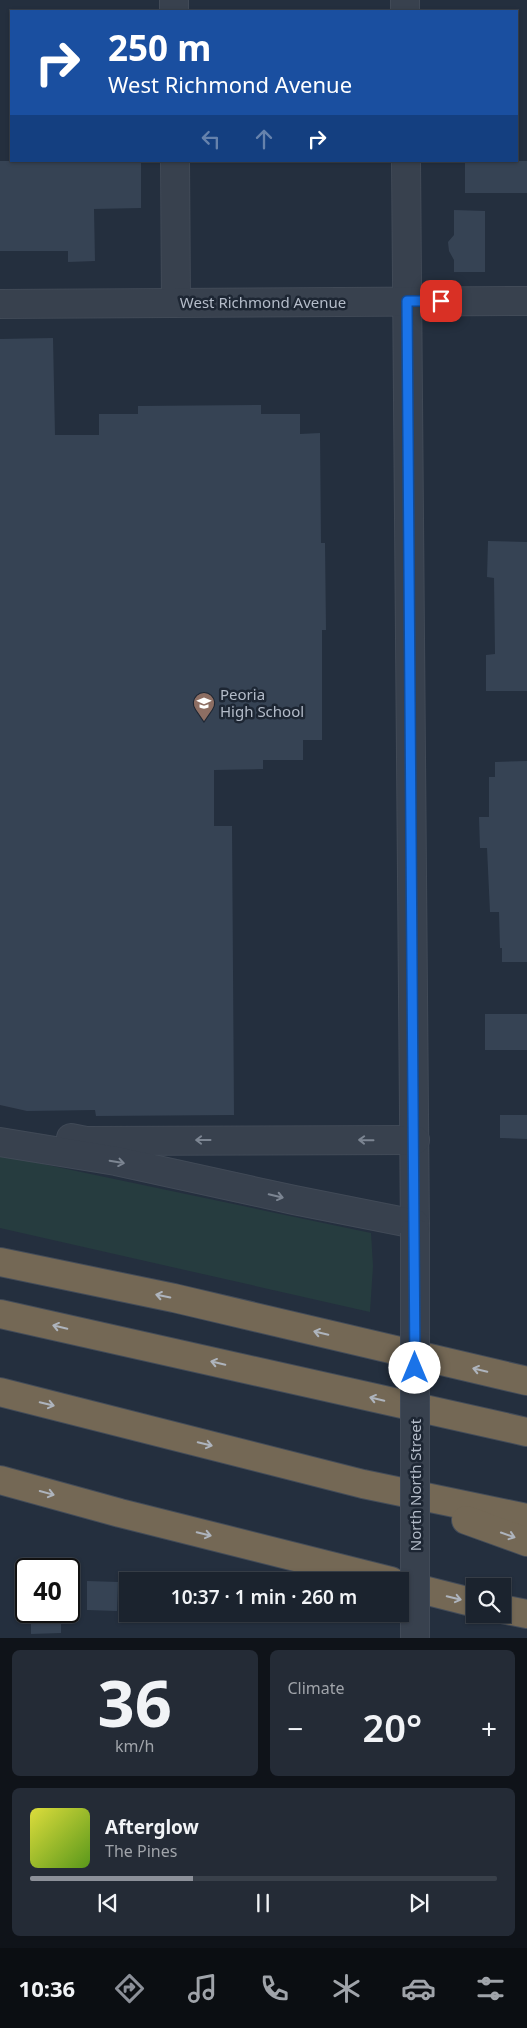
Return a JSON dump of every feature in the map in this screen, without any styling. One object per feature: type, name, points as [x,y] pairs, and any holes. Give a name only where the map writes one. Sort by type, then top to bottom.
[{"type":"highway","points":[[0,1262],[174,1298],[527,1381]]},
{"type":"highway","points":[[0,1314],[527,1432]]},
{"type":"highway","points":[[0,1392],[363,1484],[527,1518]]},
{"type":"highway","points":[[0,1480],[120,1513],[355,1572]]},
{"type":"highway","points":[[363,1484],[527,1542]]},
{"type":"highway","points":[[409,1586],[466,1601]]},
{"type":"highway","points":[[511,1611],[527,1614]]},
{"type":"street","points":[[175,162],[176,303]]},
{"type":"street","name":"North North Street","points":[[406,162],[415,1140],[415,1638]]},
{"type":"street","name":"West Richmond Avenue","points":[[0,304],[527,301]]},
{"type":"street","points":[[0,1124],[86,1141],[415,1140]]},
{"type":"street","points":[[0,1142],[116,1161],[415,1228]]},
{"type":"green space","points":[[0,1155],[371,1233],[373,1266],[370,1312],[0,1228]]},
{"type":"building","points":[[0,161],[141,162],[141,208],[94,209],[95,261],[68,262],[68,251],[0,251]]},
{"type":"building","points":[[527,161],[527,193],[465,193],[465,162]]},
{"type":"building","points":[[454,210],[485,211],[485,272],[454,272],[454,260],[449,251],[448,242],[454,235]]},
{"type":"building","name":"Peoria High School","points":[[53,338],[55,435],[99,435],[99,414],[138,414],[138,406],[261,405],[261,414],[300,414],[300,434],[320,433],[321,543],[325,543],[326,630],[322,630],[322,740],[303,740],[303,760],[263,760],[263,769],[214,770],[214,826],[232,826],[234,1115],[96,1116],[95,1110],[27,1111],[0,1105],[0,339]]},
{"type":"building","points":[[488,541],[527,542],[527,691],[486,691],[486,655],[495,654],[494,578],[487,577]]},
{"type":"building","points":[[527,761],[527,962],[502,962],[499,912],[490,912],[487,848],[480,848],[479,817],[489,817],[489,777],[495,777],[495,762]]},
{"type":"building","points":[[485,1014],[527,1014],[527,1050],[485,1050]]},
{"type":"building","points":[[500,1115],[527,1115],[527,1139],[500,1138]]},
{"type":"building","points":[[87,1581],[118,1582],[117,1611],[87,1610]]},
{"type":"building","points":[[31,1623],[61,1623],[61,1633],[31,1634]]},
{"type":"place","name":"Peoria High School","points":[[204,722]]},
{"type":"route","points":[[415,1368],[416,1233],[407,301],[441,301]]}]
